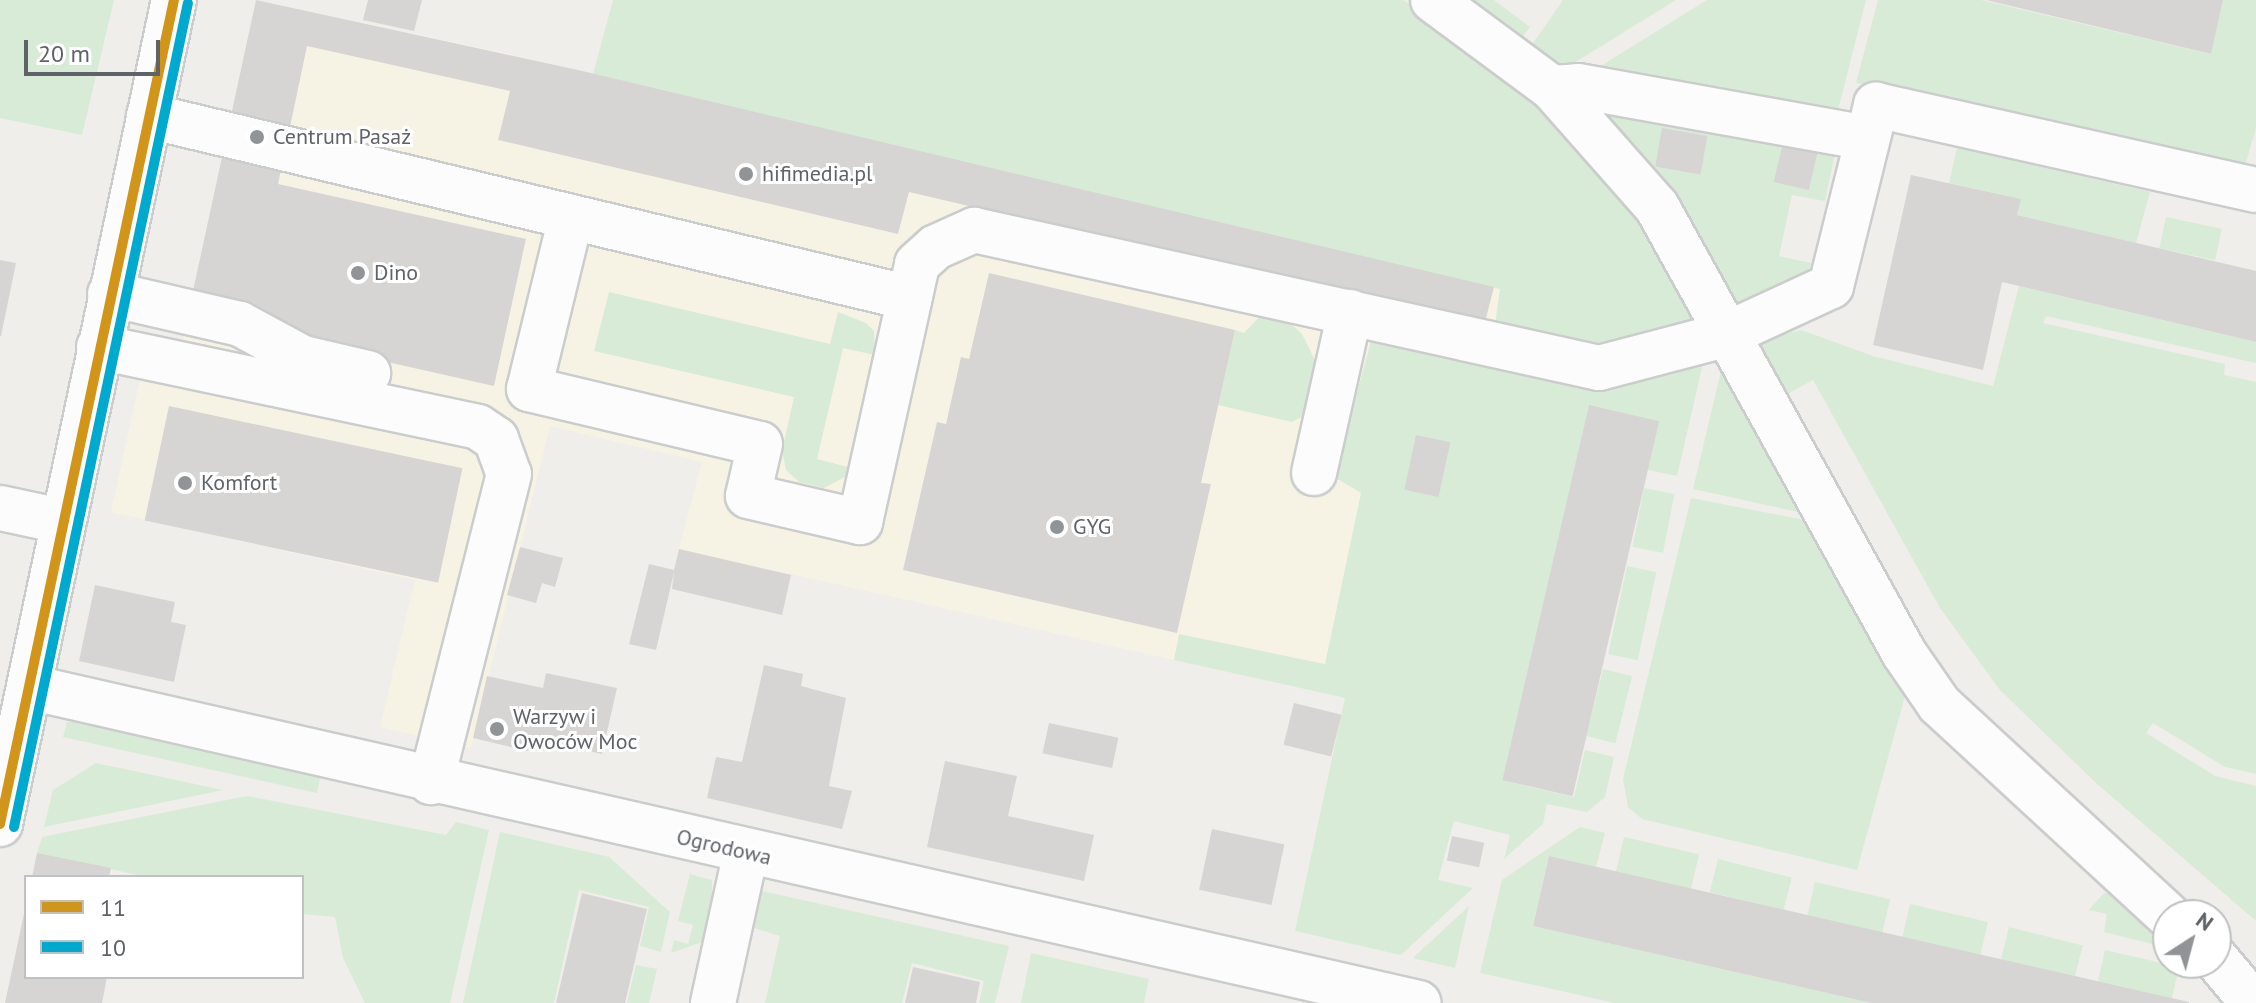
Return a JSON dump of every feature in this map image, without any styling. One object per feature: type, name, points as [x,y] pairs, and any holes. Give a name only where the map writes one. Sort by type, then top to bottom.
[{"type":"street","points":[[0,824],[8,744],[29,687],[61,521],[174,0]]},
{"type":"street","points":[[1433,0],[1552,88],[1657,207],[1725,335],[1904,653],[1939,704],[2152,900]]},
{"type":"street","points":[[1552,88],[1578,86],[1866,138]]},
{"type":"street","points":[[110,294],[240,324],[303,358],[492,402],[529,389],[760,444],[748,496],[860,522],[917,264],[936,247],[974,230],[1599,368],[1725,335],[1831,286],[1876,105],[2256,190]]},
{"type":"street","points":[[149,116],[910,298]]},
{"type":"street","points":[[529,389],[571,217]]},
{"type":"street","points":[[1314,473],[1350,312]]},
{"type":"street","points":[[99,347],[478,427],[496,439],[509,474],[431,782]]},
{"type":"street","points":[[0,508],[61,521]]},
{"type":"street","name":"Ogrodowa","points":[[29,687],[431,782],[1419,1003]]},
{"type":"street","points":[[713,1003],[746,852]]},
{"type":"street","points":[[2232,978],[2253,1003]]},
{"type":"shaded area","points":[[256,0],[518,56],[1500,289],[1478,445],[1345,698],[679,549],[702,462],[550,426],[471,748],[380,727],[415,580],[111,512],[150,334],[183,341]]},
{"type":"green space","points":[[0,0],[114,0],[82,135],[0,118]]},
{"type":"green space","points":[[613,0],[1403,0],[1504,68],[1628,196],[1702,329],[1603,354],[1495,325],[1500,289],[593,74]]},
{"type":"green space","points":[[1463,0],[1494,0],[1530,27],[1519,41]]},
{"type":"green space","points":[[1563,0],[1676,0],[1564,69],[1543,59],[1531,46]]},
{"type":"green space","points":[[1707,0],[1866,0],[1836,118],[1583,77]]},
{"type":"green space","points":[[1878,0],[1981,0],[2210,54],[2223,0],[2256,0],[2256,128],[2243,173],[1856,83]]},
{"type":"green space","points":[[1583,95],[1838,140],[1825,201],[1792,195],[1779,256],[1811,263],[1808,273],[1740,311]]},
{"type":"green space","points":[[1957,148],[2150,192],[2136,243],[2017,215],[2020,199],[1949,183]]},
{"type":"green space","points":[[2166,217],[2222,229],[2215,260],[2159,248]]},
{"type":"green space","points":[[2019,286],[2256,342],[2256,363],[2046,316],[2043,323],[2225,364],[2224,375],[2256,382],[2256,774],[2225,767],[2153,723],[2146,733],[2215,776],[2256,786],[2256,921],[2096,783],[2000,690],[1940,608],[1813,380],[1782,397],[1758,355],[1765,339],[1801,330],[1873,356],[1993,386]]},
{"type":"green space","points":[[609,292],[830,344],[838,312],[866,323],[874,331],[875,355],[843,348],[817,459],[848,467],[845,477],[824,488],[799,482],[786,470],[782,451],[794,397],[594,351]]},
{"type":"green space","points":[[1261,315],[1285,318],[1302,334],[1314,358],[1319,384],[1312,411],[1292,422],[1218,405],[1235,330],[1244,333]]},
{"type":"green space","points":[[1374,330],[1704,359],[1677,476],[1648,470],[1589,406],[1505,781],[1574,797],[1585,750],[1614,757],[1605,797],[1587,812],[1547,804],[1543,824],[1504,859],[1510,835],[1454,821],[1438,880],[1473,888],[1401,955],[1295,931],[1345,698],[1174,660],[1179,634],[1325,664],[1361,493],[1334,477]]},
{"type":"green space","points":[[1722,367],[1807,514],[1693,489]]},
{"type":"green space","points":[[1644,488],[1674,494],[1663,553],[1633,547]]},
{"type":"green space","points":[[1691,498],[1810,521],[1908,685],[1857,870],[1642,819],[1628,807],[1623,779]]},
{"type":"green space","points":[[1627,566],[1656,572],[1638,660],[1608,654]]},
{"type":"green space","points":[[1603,669],[1632,676],[1615,743],[1586,736]]},
{"type":"green space","points":[[79,721],[321,774],[317,793],[63,737],[67,722]]},
{"type":"green space","points":[[96,763],[223,790],[44,827],[53,790]]},
{"type":"green space","points":[[247,796],[446,835],[456,822],[489,830],[450,1003],[365,1003],[343,958],[335,917],[304,914],[304,875],[138,875],[37,853],[42,837]]},
{"type":"green space","points":[[1580,827],[1605,833],[1596,867],[1549,856],[1533,926],[1871,1003],[1615,1003],[1480,973],[1502,880]]},
{"type":"green space","points":[[500,832],[609,857],[670,912],[661,952],[640,946],[649,907],[579,890],[554,1003],[463,1003]]},
{"type":"green space","points":[[1624,837],[1699,854],[1691,889],[1616,872]]},
{"type":"green space","points":[[1718,859],[1792,877],[1784,910],[1710,892]]},
{"type":"green space","points":[[690,874],[712,880],[712,924],[702,942],[671,953],[674,940],[688,944],[693,925],[678,921]]},
{"type":"green space","points":[[1815,882],[1890,899],[1882,932],[1807,915]]},
{"type":"green space","points":[[758,890],[1009,946],[995,1003],[979,1003],[984,981],[912,963],[902,1003],[765,1003],[780,936],[751,927]]},
{"type":"green space","points":[[2114,891],[2152,923],[2152,944],[2104,932],[2107,914],[2089,910],[2103,894]]},
{"type":"green space","points":[[1910,904],[1988,922],[1980,955],[1902,937]]},
{"type":"green space","points":[[1469,906],[1455,968],[1413,958]]},
{"type":"green space","points":[[2009,927],[2083,945],[2075,978],[2001,960]]},
{"type":"green space","points":[[2105,950],[2152,961],[2152,979],[2176,979],[2172,998],[2098,981]]},
{"type":"green space","points":[[1031,953],[1149,979],[1144,1003],[1021,1003]]},
{"type":"green space","points":[[636,965],[657,969],[649,1003],[627,1003]]},
{"type":"building","points":[[256,0],[578,70],[1494,287],[1484,326],[909,192],[898,234],[498,140],[510,91],[307,46],[278,184],[526,239],[494,386],[307,344],[193,291]]},
{"type":"building","points":[[368,0],[422,0],[414,31],[363,20]]},
{"type":"building","points":[[1986,0],[2223,0],[2211,54]]},
{"type":"building","points":[[1662,128],[1707,136],[1701,174],[1655,166]]},
{"type":"building","points":[[1783,142],[1818,150],[1809,190],[1774,182]]},
{"type":"building","points":[[1911,175],[2021,199],[2017,215],[2256,271],[2256,342],[2002,282],[1983,370],[1873,345]]},
{"type":"building","points":[[0,260],[16,263],[1,336],[0,336]]},
{"type":"building","points":[[989,273],[1235,330],[1201,483],[1211,484],[1177,633],[903,570],[937,422],[946,424],[961,357],[969,359]]},
{"type":"building","points":[[1589,405],[1659,421],[1573,796],[1502,780]]},
{"type":"building","points":[[169,406],[462,468],[438,583],[145,520]]},
{"type":"building","points":[[1416,435],[1450,442],[1439,497],[1404,490]]},
{"type":"building","points":[[520,547],[563,558],[555,587],[542,583],[536,603],[507,595]]},
{"type":"building","points":[[679,549],[791,575],[782,615],[672,589],[674,572],[656,650],[629,644],[649,564],[674,570]]},
{"type":"building","points":[[95,585],[175,602],[171,622],[186,625],[174,682],[79,661]]},
{"type":"building","points":[[764,665],[803,674],[801,686],[846,698],[829,786],[852,791],[842,829],[707,798],[716,757],[742,762]]},
{"type":"building","points":[[546,673],[617,688],[602,754],[532,738],[528,751],[473,738],[487,676],[543,688]]},
{"type":"building","points":[[1294,703],[1342,715],[1331,757],[1284,745]]},
{"type":"building","points":[[1049,723],[1118,738],[1112,768],[1043,753]]},
{"type":"building","points":[[945,761],[1017,776],[1008,816],[1094,835],[1084,881],[927,847]]},
{"type":"building","points":[[1212,829],[1284,844],[1271,905],[1199,890]]},
{"type":"building","points":[[1452,836],[1484,843],[1479,867],[1447,860]]},
{"type":"building","points":[[37,853],[111,868],[109,875],[32,875]]},
{"type":"building","points":[[1549,856],[2189,1003],[1871,1003],[1533,926]]},
{"type":"building","points":[[582,893],[647,909],[625,1003],[556,1003]]},
{"type":"building","points":[[24,914],[24,979],[107,979],[102,1003],[5,1003]]},
{"type":"building","points":[[913,967],[980,982],[976,1003],[905,1003]]},
{"type":"transit line","name":"11","points":[[0,824],[174,0]]},
{"type":"transit line","name":"10","points":[[14,827],[188,3]]},
{"type":"place","name":"Centrum Pasaż","points":[[257,137]]},
{"type":"place","name":"hifimedia.pl","points":[[746,174]]},
{"type":"place","name":"Dino","points":[[358,273]]},
{"type":"place","name":"Komfort","points":[[185,483]]},
{"type":"place","name":"GYG","points":[[1057,527]]},
{"type":"place","name":"Warzyw i Owoców Moc","points":[[497,729]]}]
